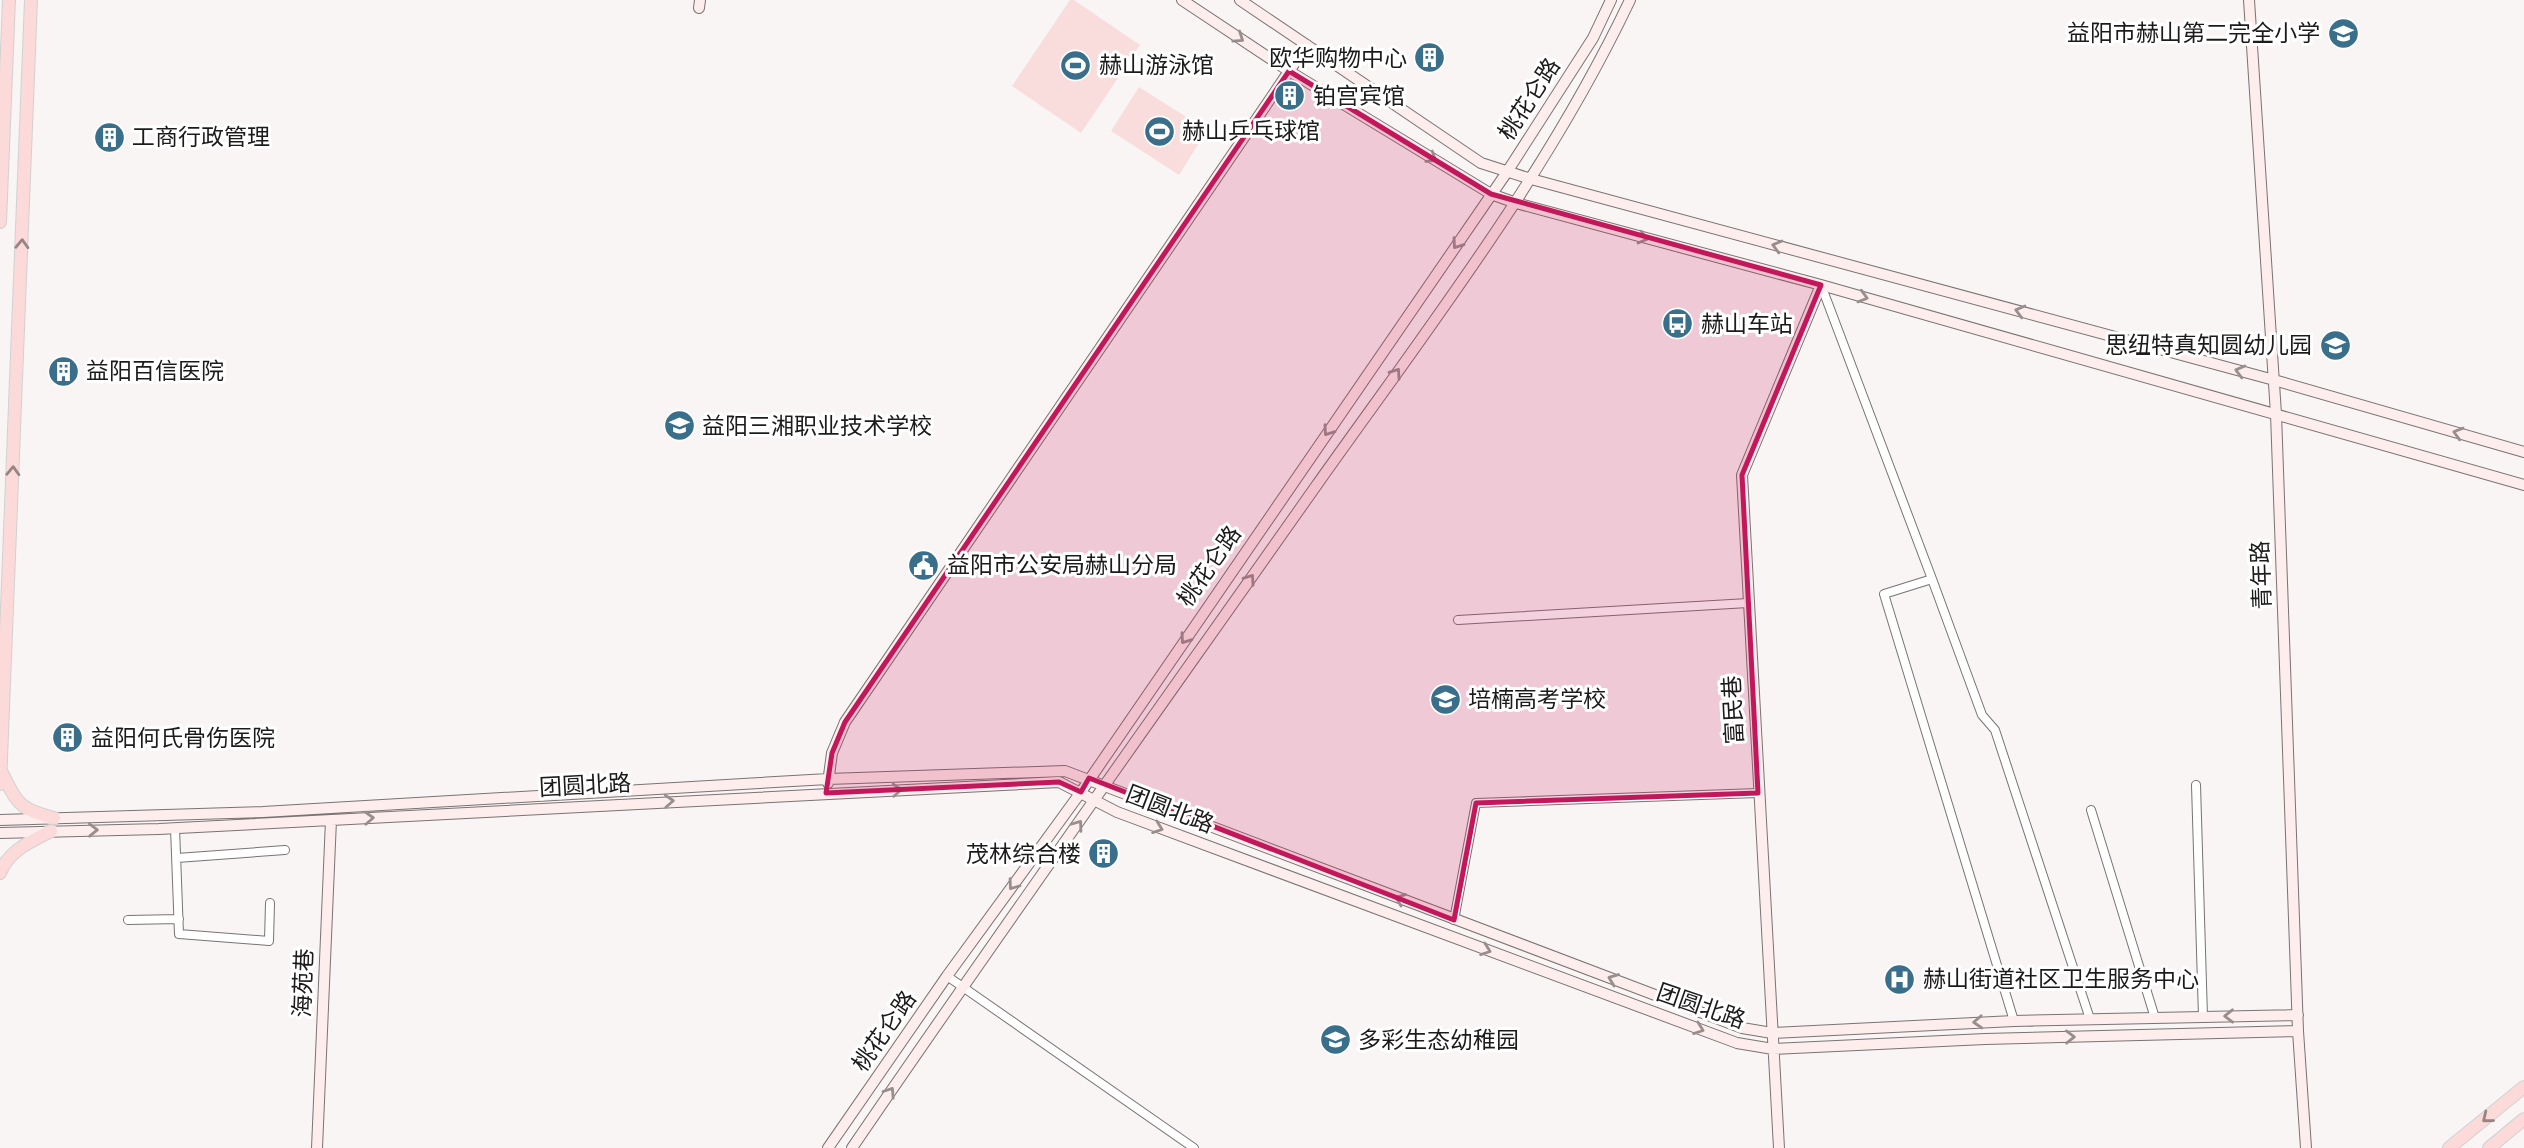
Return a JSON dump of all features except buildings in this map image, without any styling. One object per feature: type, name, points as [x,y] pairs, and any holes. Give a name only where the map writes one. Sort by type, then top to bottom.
[{"type":"main road","points":[[0,222],[9,0]]},
{"type":"main road","points":[[0,784],[31,0]]},
{"type":"main road","points":[[1182,0],[1289,71],[1491,194],[1516,204],[1821,285],[2524,485]]},
{"type":"main road","points":[[1240,0],[1481,163],[1531,179],[2274,380],[2524,452]]},
{"type":"main road","name":"桃花仑路","points":[[828,1148],[947,976],[1081,792],[1507,172],[1593,38],[1611,0]]},
{"type":"main road","name":"桃花仑路","points":[[852,1148],[962,987],[1516,204],[1608,45],[1630,0]]},
{"type":"main road","name":"青年路","points":[[2249,0],[2276,414],[2298,1031],[2306,1148]]},
{"type":"main road","points":[[826,793],[832,752],[845,722],[1307,45]]},
{"type":"main road","name":"富民巷","points":[[1779,1148],[1742,475],[1821,285]]},
{"type":"main road","points":[[0,873],[3,864],[15,850],[52,825],[27,811],[12,793],[1,771]]},
{"type":"main road","name":"团圆北路","points":[[0,833],[52,825],[828,779],[1065,771],[1742,1028],[1772,1033],[2014,1021],[2298,1015]]},
{"type":"main road","name":"团圆北路","points":[[0,820],[52,825],[175,828],[1059,782],[1117,812],[1737,1043],[1773,1049],[1985,1039],[2298,1031]]},
{"type":"main road","name":"海苑巷","points":[[317,1148],[331,820]]},
{"type":"main road","points":[[2449,1148],[2524,1087]]},
{"type":"main road","points":[[2489,1148],[2524,1119]]},
{"type":"street","points":[[1821,285],[1982,715],[1996,730],[2090,1019]]},
{"type":"street","points":[[1932,579],[1884,594],[2014,1021]]},
{"type":"street","points":[[1458,620],[1748,603]]},
{"type":"street","points":[[2196,785],[2203,1017]]},
{"type":"street","points":[[1454,920],[1476,803],[1758,793]]},
{"type":"street","points":[[2091,810],[2155,1018]]},
{"type":"street","points":[[175,828],[179,934],[269,941],[270,903]]},
{"type":"street","points":[[177,858],[285,850]]},
{"type":"street","points":[[128,920],[178,919]]},
{"type":"street","points":[[947,976],[1195,1148]]},
{"type":"highlighted area","points":[[1289,71],[1491,194],[1821,285],[1742,475],[1758,793],[1476,803],[1454,920],[1089,778],[1081,792],[1059,782],[826,793],[832,753],[845,722]]},
{"type":"shaded area","name":"赫山游泳馆","points":[[1070,0],[1074,0],[1140,45],[1081,133],[1012,86]]},
{"type":"shaded area","name":"赫山乒乓球馆","points":[[1139,87],[1207,130],[1179,175],[1111,131]]},
{"type":"place","name":"益阳市赫山第二完全小学","points":[[2343,33]]},
{"type":"place","name":"欧华购物中心","points":[[1430,58]]},
{"type":"place","name":"赫山游泳馆","points":[[1076,65]]},
{"type":"place","name":"铂宫宾馆","points":[[1290,96]]},
{"type":"place","name":"赫山乒乓球馆","points":[[1159,131]]},
{"type":"place","name":"工商行政管理","points":[[109,137]]},
{"type":"place","name":"赫山车站","points":[[1678,324]]},
{"type":"place","name":"思纽特真知圆幼儿园","points":[[2335,345]]},
{"type":"place","name":"益阳百信医院","points":[[63,371]]},
{"type":"place","name":"益阳三湘职业技术学校","points":[[679,426]]},
{"type":"place","name":"益阳市公安局赫山分局","points":[[924,565]]},
{"type":"place","name":"培楠高考学校","points":[[1445,699]]},
{"type":"place","name":"益阳何氏骨伤医院","points":[[68,738]]},
{"type":"place","name":"茂林综合楼","points":[[1104,854]]},
{"type":"place","name":"赫山街道社区卫生服务中心","points":[[1900,979]]},
{"type":"place","name":"多彩生态幼稚园","points":[[1335,1040]]}]
